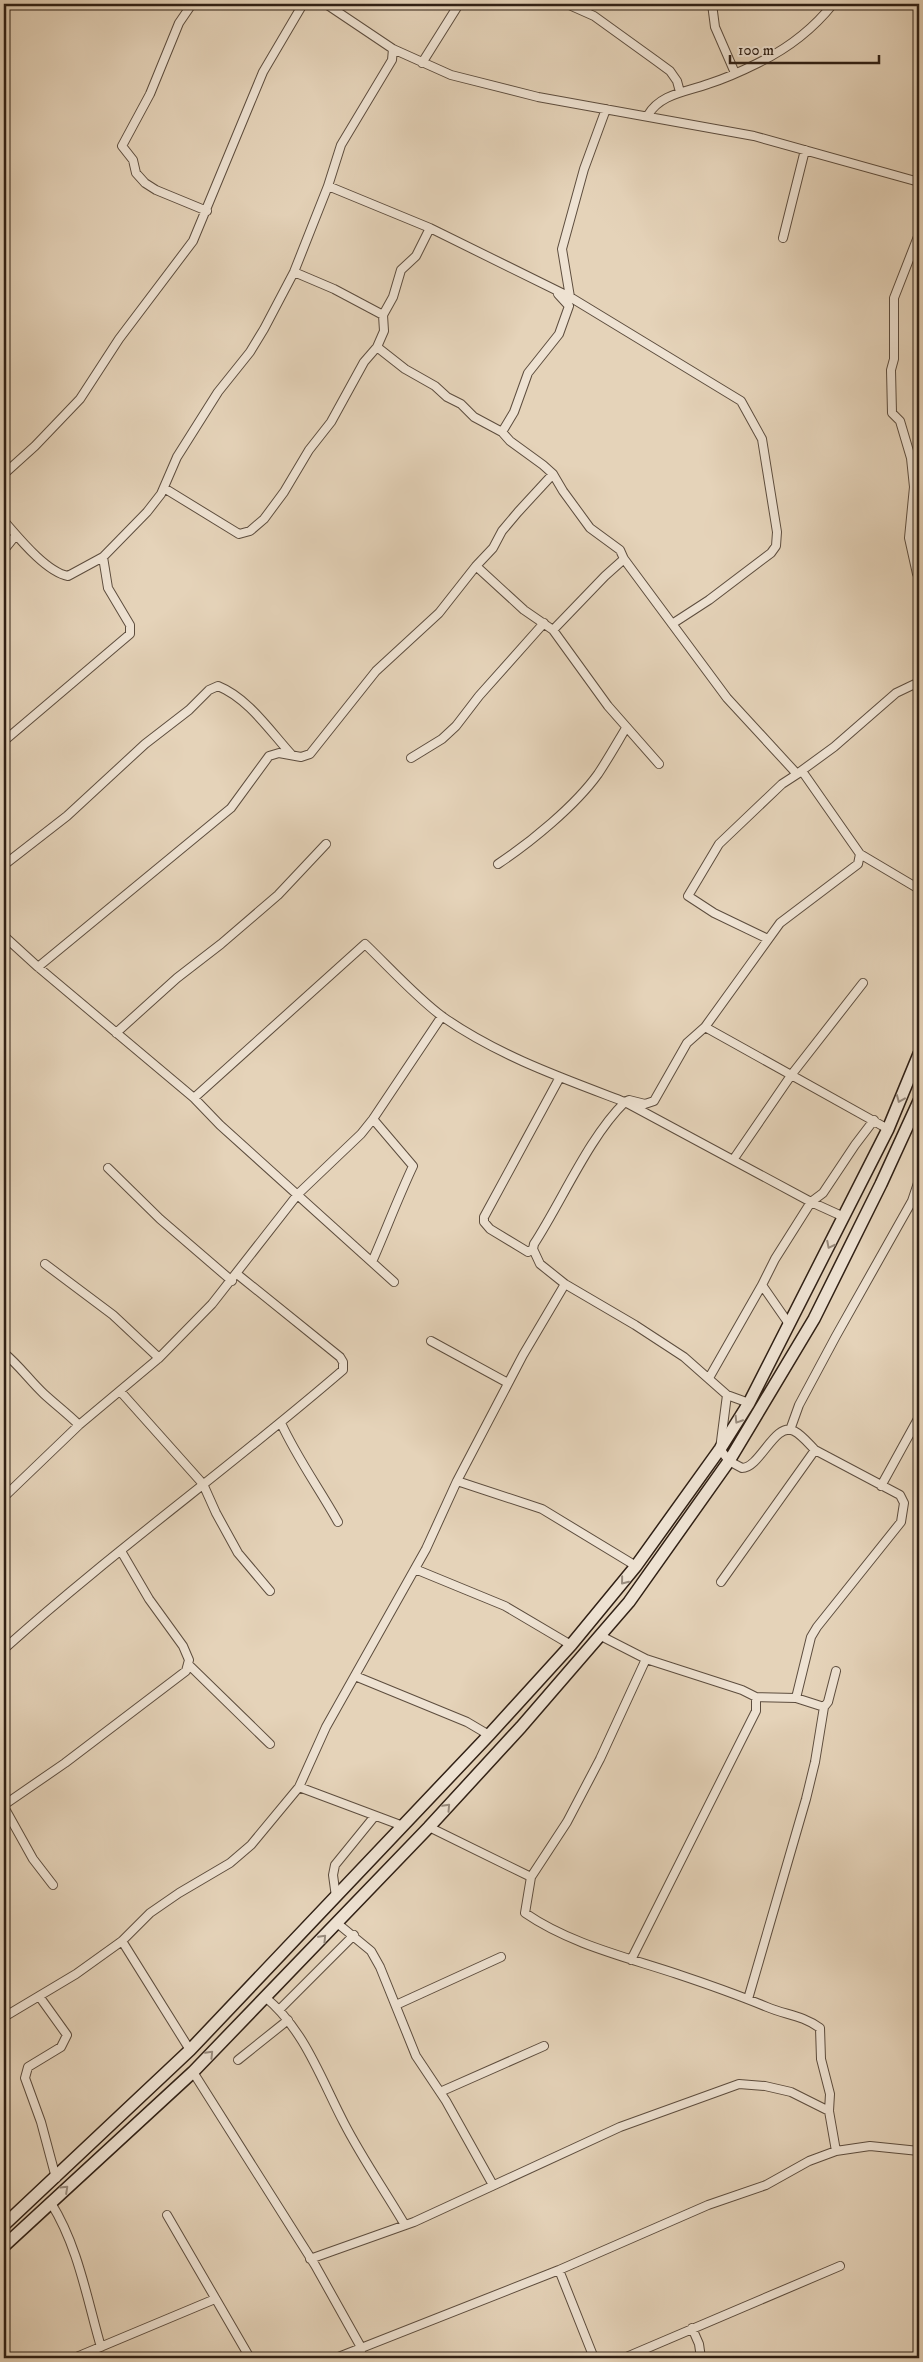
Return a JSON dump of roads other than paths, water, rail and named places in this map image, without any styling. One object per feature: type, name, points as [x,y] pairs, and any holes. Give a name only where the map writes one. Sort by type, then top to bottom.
[{"type":"main road","points":[[4,2225],[190,2050],[489,1735],[571,1645],[636,1566],[720,1449],[749,1403],[888,1129],[919,1054]]},
{"type":"main road","points":[[4,2246],[193,2072],[337,1923],[521,1727],[629,1602],[729,1461],[814,1319],[916,1119],[919,1101]]},
{"type":"street","points":[[192,4],[180,23],[150,94],[122,146],[133,160],[136,173],[145,182],[156,190],[207,211]]},
{"type":"street","points":[[4,474],[42,439],[80,399],[119,339],[193,241],[263,72],[303,4]]},
{"type":"street","points":[[326,4],[405,56],[451,74],[538,97],[648,116],[668,122],[725,130],[919,182]]},
{"type":"street","points":[[340,12],[344,4]]},
{"type":"street","points":[[422,63],[459,4]]},
{"type":"street","points":[[567,4],[594,16],[670,71],[677,81],[680,92]]},
{"type":"street","points":[[712,4],[715,27],[734,73]]},
{"type":"street","points":[[648,116],[656,104],[680,92],[710,84],[758,63],[795,42],[833,4]]},
{"type":"street","points":[[4,521],[16,535],[58,573],[71,575],[103,557],[147,512],[164,488],[177,457],[218,392],[250,352],[294,272],[349,130],[392,60],[393,49]]},
{"type":"street","points":[[392,60],[405,56]]},
{"type":"street","points":[[570,298],[562,249],[584,169],[606,109]]},
{"type":"street","points":[[783,238],[805,150]]},
{"type":"street","points":[[328,186],[430,228],[570,298],[741,401],[762,439],[777,532],[776,546],[772,553],[709,600],[672,624]]},
{"type":"street","points":[[164,488],[239,534],[250,531],[264,519],[284,492],[308,450],[331,422],[364,362],[377,347],[384,331],[383,315],[393,297],[401,270],[416,256],[430,228]]},
{"type":"street","points":[[919,234],[894,298],[894,359],[890,370],[892,413],[900,421],[909,448],[912,468],[914,487],[909,538],[917,574],[919,575]]},
{"type":"street","points":[[294,272],[334,289],[383,315]]},
{"type":"street","points":[[502,432],[514,412],[528,373],[559,334],[569,306],[556,292]]},
{"type":"street","points":[[377,347],[405,369],[461,404],[474,417],[502,432],[510,441],[553,474],[590,528],[620,550],[624,559],[644,583],[727,698],[797,774],[802,771]]},
{"type":"street","points":[[38,967],[231,808],[269,756],[279,753],[301,757],[310,754],[376,670],[439,613],[476,566],[494,548],[502,531],[553,474]]},
{"type":"street","points":[[4,550],[16,535]]},
{"type":"street","points":[[4,741],[130,634],[130,625],[108,588],[103,557]]},
{"type":"street","points":[[553,630],[604,576],[624,559]]},
{"type":"street","points":[[476,566],[504,594],[553,630],[626,728],[659,764]]},
{"type":"street","points":[[411,758],[442,739],[456,726],[479,696],[544,622]]},
{"type":"street","points":[[768,939],[714,913],[688,896],[719,844],[782,784],[834,747],[896,693],[919,682]]},
{"type":"street","points":[[4,864],[67,816],[145,744],[189,710],[209,690],[218,686],[225,689],[251,709],[291,754]]},
{"type":"street","points":[[498,864],[525,845],[578,796],[597,774],[626,728]]},
{"type":"street","points":[[802,771],[860,854],[919,888]]},
{"type":"street","points":[[116,1033],[177,978],[221,944],[278,895],[326,844]]},
{"type":"street","points":[[749,1403],[727,1395],[684,1357],[635,1325],[565,1284],[540,1264],[533,1249],[534,1244],[551,1218],[584,1158],[616,1112],[629,1100],[644,1104],[654,1102],[687,1043],[705,1027],[780,923],[858,864],[860,854]]},
{"type":"street","points":[[4,936],[38,967],[194,1098],[220,1126],[394,1282]]},
{"type":"street","points":[[194,1098],[365,944],[442,1016],[490,1045],[535,1068],[625,1102],[811,1202],[844,1217]]},
{"type":"street","points":[[733,1160],[792,1074],[863,983]]},
{"type":"street","points":[[4,1497],[79,1425],[159,1358],[234,1277],[298,1194],[361,1134],[374,1119],[442,1016]]},
{"type":"street","points":[[705,1027],[888,1129]]},
{"type":"street","points":[[533,1249],[528,1252],[490,1229],[484,1222],[484,1217],[560,1077]]},
{"type":"street","points":[[372,1262],[395,1210],[397,1198],[413,1166],[374,1119]]},
{"type":"street","points":[[710,1378],[775,1259],[811,1202],[823,1193],[874,1120]]},
{"type":"street","points":[[4,1649],[83,1579],[121,1552],[281,1423],[343,1370],[343,1362],[334,1352],[160,1219],[108,1168]]},
{"type":"street","points":[[790,1430],[800,1405],[836,1336],[906,1212],[919,1180]]},
{"type":"street","points":[[46,1264],[113,1315],[159,1358]]},
{"type":"street","points":[[4,2017],[76,1974],[122,1941],[150,1913],[179,1893],[230,1863],[251,1845],[300,1787],[326,1727],[415,1569],[457,1481],[536,1330],[565,1284]]},
{"type":"street","points":[[762,1285],[789,1324]]},
{"type":"street","points":[[431,1341],[508,1383]]},
{"type":"street","points":[[4,1353],[79,1425]]},
{"type":"street","points":[[120,1390],[203,1484],[216,1513],[238,1553],[270,1591]]},
{"type":"street","points":[[727,1395],[720,1449],[729,1461],[742,1468],[750,1466],[778,1434],[790,1430],[794,1431],[815,1450],[900,1495],[904,1504],[901,1522],[816,1627],[796,1698]]},
{"type":"street","points":[[881,1486],[919,1417]]},
{"type":"street","points":[[281,1423],[295,1453],[323,1494],[338,1522]]},
{"type":"street","points":[[721,1582],[815,1450]]},
{"type":"street","points":[[457,1481],[542,1509],[636,1566]]},
{"type":"street","points":[[121,1552],[149,1599],[183,1646],[188,1664],[270,1744]]},
{"type":"street","points":[[415,1569],[505,1606],[571,1645]]},
{"type":"street","points":[[601,1636],[646,1659],[742,1690],[756,1697],[796,1698],[824,1707]]},
{"type":"street","points":[[646,1659],[600,1759],[567,1822],[531,1877],[525,1912],[567,1936],[772,2009],[789,2012],[820,2028],[821,2059],[830,2094],[829,2111],[836,2151]]},
{"type":"street","points":[[53,1885],[34,1859],[4,1806],[65,1763],[186,1671],[188,1664]]},
{"type":"street","points":[[748,1999],[806,1799],[815,1762],[824,1707],[828,1702],[836,1671]]},
{"type":"street","points":[[355,1676],[467,1722],[489,1735]]},
{"type":"street","points":[[631,1960],[755,1715],[756,1697]]},
{"type":"street","points":[[300,1787],[403,1826]]},
{"type":"street","points":[[336,1897],[333,1875],[335,1865],[374,1816]]},
{"type":"street","points":[[428,1827],[531,1877]]},
{"type":"street","points":[[337,1923],[354,1935],[371,1951],[396,2005],[416,2056],[440,2092],[493,2185]]},
{"type":"street","points":[[280,2010],[354,1935]]},
{"type":"street","points":[[122,1941],[190,2050]]},
{"type":"street","points":[[396,2005],[501,1957]]},
{"type":"street","points":[[39,1996],[67,2035],[61,2047],[28,2067],[25,2078],[41,2122],[56,2178]]},
{"type":"street","points":[[265,1997],[280,2010],[303,2041],[345,2124],[405,2225]]},
{"type":"street","points":[[238,2060],[288,2020]]},
{"type":"street","points":[[440,2092],[544,2046]]},
{"type":"street","points":[[193,2072],[310,2259],[362,2349]]},
{"type":"street","points":[[310,2259],[405,2225],[638,2120],[739,2084],[765,2086],[791,2092],[829,2111]]},
{"type":"street","points":[[336,2358],[559,2270],[708,2205],[766,2185],[809,2162],[836,2151],[870,2146],[919,2151]]},
{"type":"street","points":[[51,2203],[63,2224],[74,2252],[101,2347]]},
{"type":"street","points":[[167,2215],[214,2299],[250,2358]]},
{"type":"street","points":[[624,2358],[840,2266]]},
{"type":"street","points":[[559,2270],[594,2358]]},
{"type":"street","points":[[74,2358],[214,2299]]},
{"type":"street","points":[[692,2328],[699,2344],[701,2358]]}]
